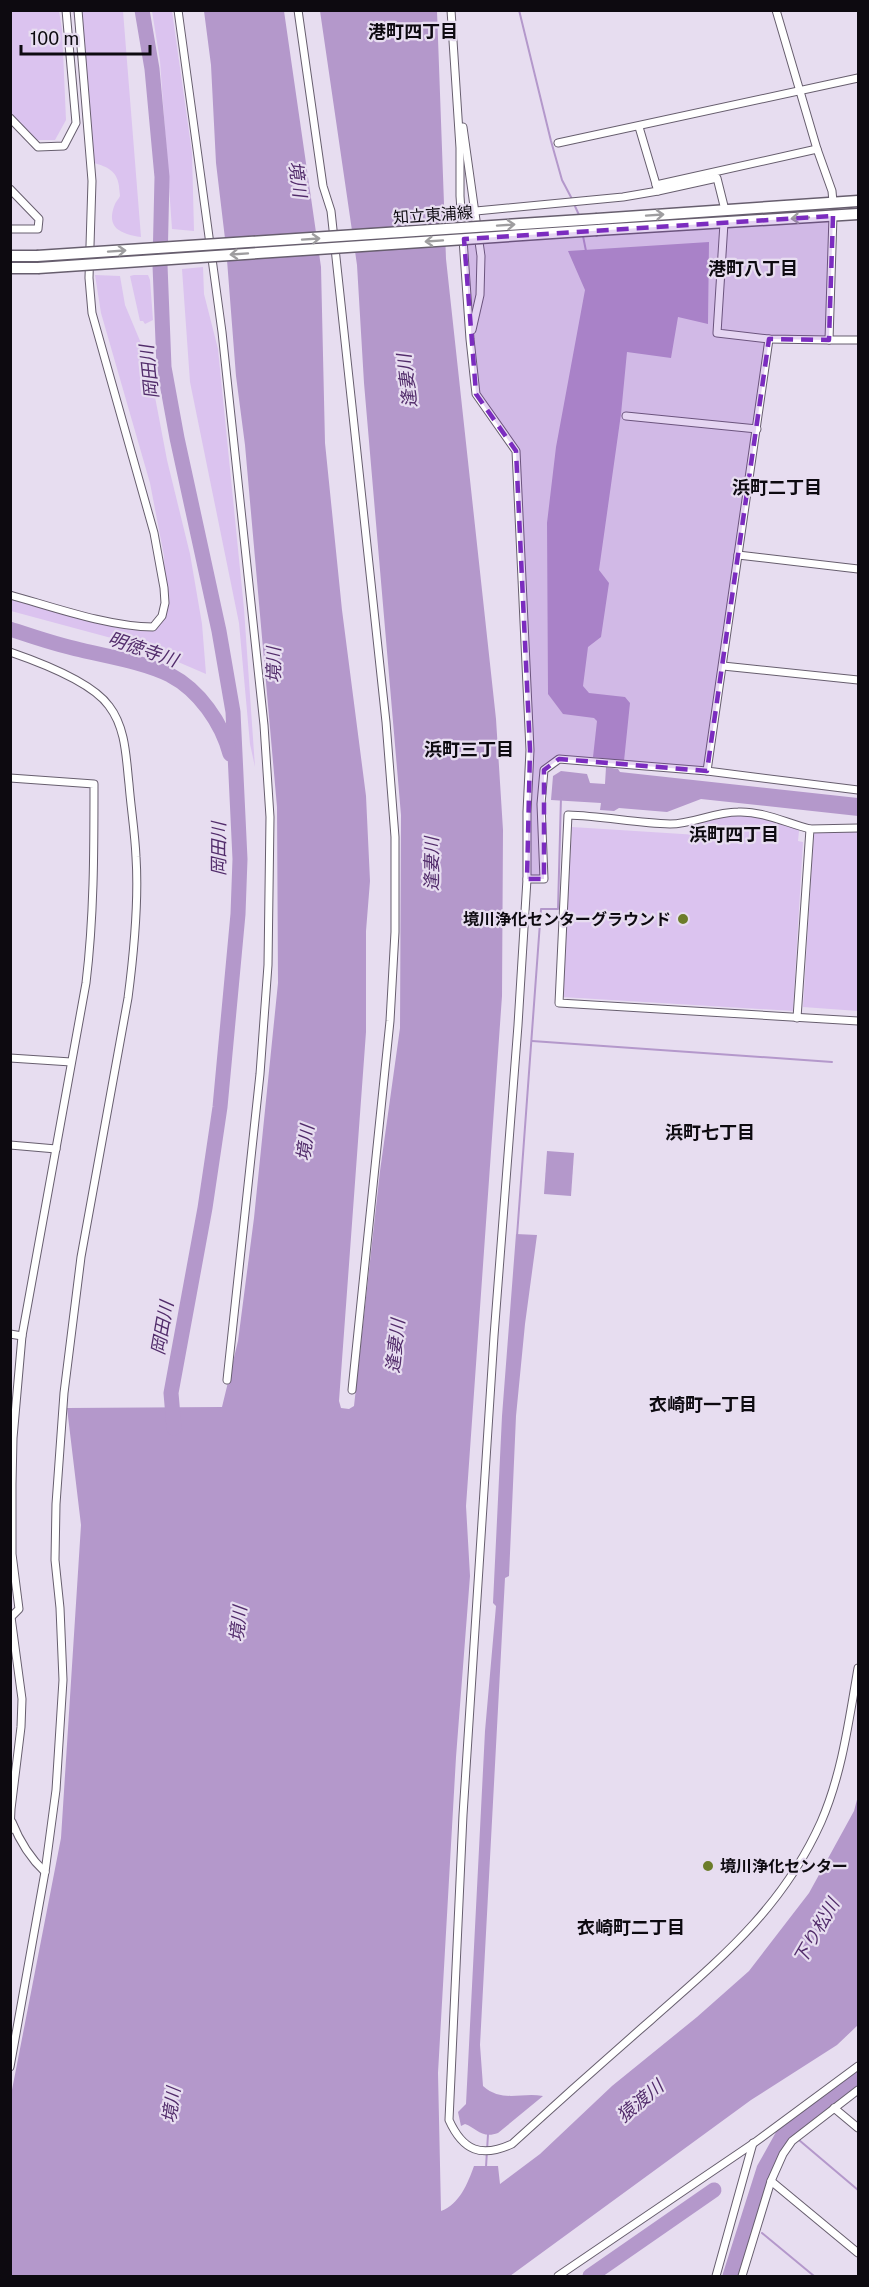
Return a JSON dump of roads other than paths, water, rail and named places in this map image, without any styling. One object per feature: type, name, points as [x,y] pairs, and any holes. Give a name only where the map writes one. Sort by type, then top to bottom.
[{"type":"main road","name":"知立東浦線","points":[[10,268],[38,268],[597,224],[725,210],[858,201]]},
{"type":"main road","name":"知立東浦線","points":[[10,256],[597,224],[724,223],[858,214]]},
{"type":"street","points":[[10,118],[38,147],[64,146],[76,123],[66,10]]},
{"type":"street","points":[[10,595],[140,627],[153,627],[162,616],[165,603],[154,533],[92,313],[89,278],[92,182],[78,10]]},
{"type":"street","points":[[178,10],[222,332],[262,702],[270,817],[268,958],[260,1074],[226,1380]]},
{"type":"street","points":[[298,10],[323,186],[331,212],[386,722],[395,837],[395,932],[390,1021],[352,1390]]},
{"type":"street","points":[[451,10],[460,148],[460,196],[476,394],[516,451],[530,750],[526,812],[527,879],[463,1815],[449,2120],[456,2135],[468,2147],[493,2151],[512,2144],[737,1944],[771,1906],[797,1867],[821,1822],[837,1776],[858,1668]]},
{"type":"street","points":[[776,10],[817,149],[832,191],[833,202]]},
{"type":"street","points":[[558,143],[858,78]]},
{"type":"street","points":[[456,83],[481,256],[480,295],[470,339]]},
{"type":"street","points":[[639,127],[657,188]]},
{"type":"street","points":[[657,188],[817,149]]},
{"type":"street","points":[[476,211],[579,201],[717,178],[725,210]]},
{"type":"street","points":[[10,189],[39,219],[38,229],[10,229]]},
{"type":"street","points":[[829,340],[834,216]]},
{"type":"street","points":[[724,223],[717,333],[769,339],[858,340]]},
{"type":"street","points":[[707,771],[769,339]]},
{"type":"street","points":[[626,416],[757,429]]},
{"type":"street","points":[[738,555],[858,568]]},
{"type":"street","points":[[10,652],[60,672],[97,694],[111,707],[118,720],[124,746],[136,858],[136,904],[123,1031],[81,1257],[64,1393],[56,1504],[55,1560],[63,1680],[56,1790],[45,1872],[10,2067]]},
{"type":"street","points":[[723,666],[858,680]]},
{"type":"street","points":[[527,879],[544,879],[541,804],[544,770],[559,759],[707,771],[858,790]]},
{"type":"street","points":[[10,778],[94,784],[92,930],[86,983],[22,1336],[13,1438],[12,1554],[19,1609],[10,1617],[22,1699],[14,1760],[10,1830]]},
{"type":"street","points":[[858,828],[810,829],[790,824],[773,816],[739,812],[715,814],[689,822],[670,824],[568,815],[559,1003],[858,1021]]},
{"type":"street","points":[[797,1018],[810,829]]},
{"type":"street","points":[[10,1058],[71,1062]]},
{"type":"street","points":[[10,1145],[56,1149]]},
{"type":"street","points":[[10,1334],[22,1336]]},
{"type":"street","points":[[12,1822],[31,1859],[45,1872]]},
{"type":"street","points":[[558,2277],[754,2142],[858,2066]]},
{"type":"street","points":[[742,2277],[771,2181],[792,2141],[858,2090]]},
{"type":"street","points":[[834,2108],[858,2128]]},
{"type":"street","points":[[716,2277],[754,2142]]},
{"type":"street","points":[[771,2181],[858,2253]]},
{"type":"water","points":[[204,11],[284,11],[321,267],[325,443],[342,610],[366,796],[370,881],[366,931],[366,1032],[339,1401],[341,1408],[349,1409],[354,1406],[380,1171],[400,1028],[401,815],[364,383],[357,265],[320,11],[437,11],[446,259],[496,719],[503,830],[502,996],[466,1506],[470,1576],[456,1757],[438,2073],[441,2211],[458,2199],[474,2166],[498,2166],[500,2184],[540,2154],[612,2086],[697,2017],[749,1971],[809,1893],[854,1811],[858,1796],[858,2025],[837,2045],[751,2100],[510,2276],[11,2276],[11,2095],[61,1838],[81,1525],[67,1408],[222,1407],[238,1341],[254,1218],[278,983],[277,807],[245,445],[236,376],[226,247],[216,163],[211,65]]},
{"type":"water","points":[[709,242],[708,324],[678,317],[671,358],[627,352],[621,414],[599,570],[609,583],[601,637],[588,647],[583,686],[589,693],[625,697],[630,703],[624,761],[593,757],[597,721],[594,718],[563,714],[548,694],[547,523],[556,447],[585,290],[568,251]]},
{"type":"water","points":[[606,767],[618,769],[620,772],[858,798],[858,816],[701,799],[667,812],[619,808],[614,811],[600,810],[601,803],[551,800],[553,776],[561,771],[587,774],[590,783],[605,784]]},
{"type":"water","points":[[547,1151],[574,1153],[571,1196],[544,1194]]},
{"type":"water","points":[[516,1234],[537,1235],[516,1416],[509,1576],[505,1578],[480,2045],[483,2086],[505,2096],[543,2096],[498,2133],[488,2135],[465,2124],[461,2126],[458,2112],[466,2104],[485,1731],[496,1606],[493,1603],[502,1416]]},
{"type":"waterway","name":"岡田川","points":[[142,10],[152,69],[162,177],[160,265],[164,367],[219,631],[233,712],[240,859],[238,914],[220,1107],[205,1208],[171,1393],[174,1428]]},
{"type":"waterway","points":[[519,10],[551,141],[562,180],[572,199]]},
{"type":"waterway","points":[[574,204],[579,215]]},
{"type":"waterway","points":[[583,236],[586,251]]},
{"type":"waterway","name":"明徳寺川","points":[[10,629],[63,646],[138,663],[160,670],[181,681],[208,708],[221,731],[230,754]]},
{"type":"waterway","points":[[517,1236],[541,909],[558,909],[561,797]]},
{"type":"waterway","points":[[532,1041],[832,1062]]},
{"type":"waterway","points":[[730,2276],[764,2169],[783,2135],[858,2079]]},
{"type":"waterway","points":[[788,2130],[795,2136]]},
{"type":"waterway","points":[[486,2167],[488,2134]]},
{"type":"waterway","points":[[799,2140],[858,2190]]},
{"type":"waterway","points":[[590,2276],[714,2190]]},
{"type":"waterway","points":[[762,2233],[814,2276]]},
{"type":"place","name":"境川浄化センターグラウンド","points":[[683,919]]},
{"type":"place","name":"境川浄化センター","points":[[708,1866]]},
{"type":"district","name":"港町四丁目","points":[[413,31]]},
{"type":"district","name":"港町八丁目","points":[[753,268]]},
{"type":"district","name":"浜町二丁目","points":[[777,487]]},
{"type":"district","name":"浜町三丁目","points":[[469,749]]},
{"type":"district","name":"浜町四丁目","points":[[734,834]]},
{"type":"district","name":"浜町七丁目","points":[[710,1132]]},
{"type":"district","name":"衣崎町一丁目","points":[[703,1404]]},
{"type":"district","name":"衣崎町二丁目","points":[[631,1927]]},
{"type":"water label","name":"境川","points":[[298,179]]},
{"type":"water label","name":"逢妻川","points":[[407,381]]},
{"type":"water label","name":"境川","points":[[273,665]]},
{"type":"water label","name":"逢妻川","points":[[431,864]]},
{"type":"water label","name":"境川","points":[[305,1143]]},
{"type":"water label","name":"逢妻川","points":[[395,1346]]},
{"type":"water label","name":"境川","points":[[238,1624]]},
{"type":"water label","name":"下り松川","points":[[816,1931]]},
{"type":"water label","name":"猿渡川","points":[[640,2101]]},
{"type":"water label","name":"境川","points":[[171,2105]]}]
